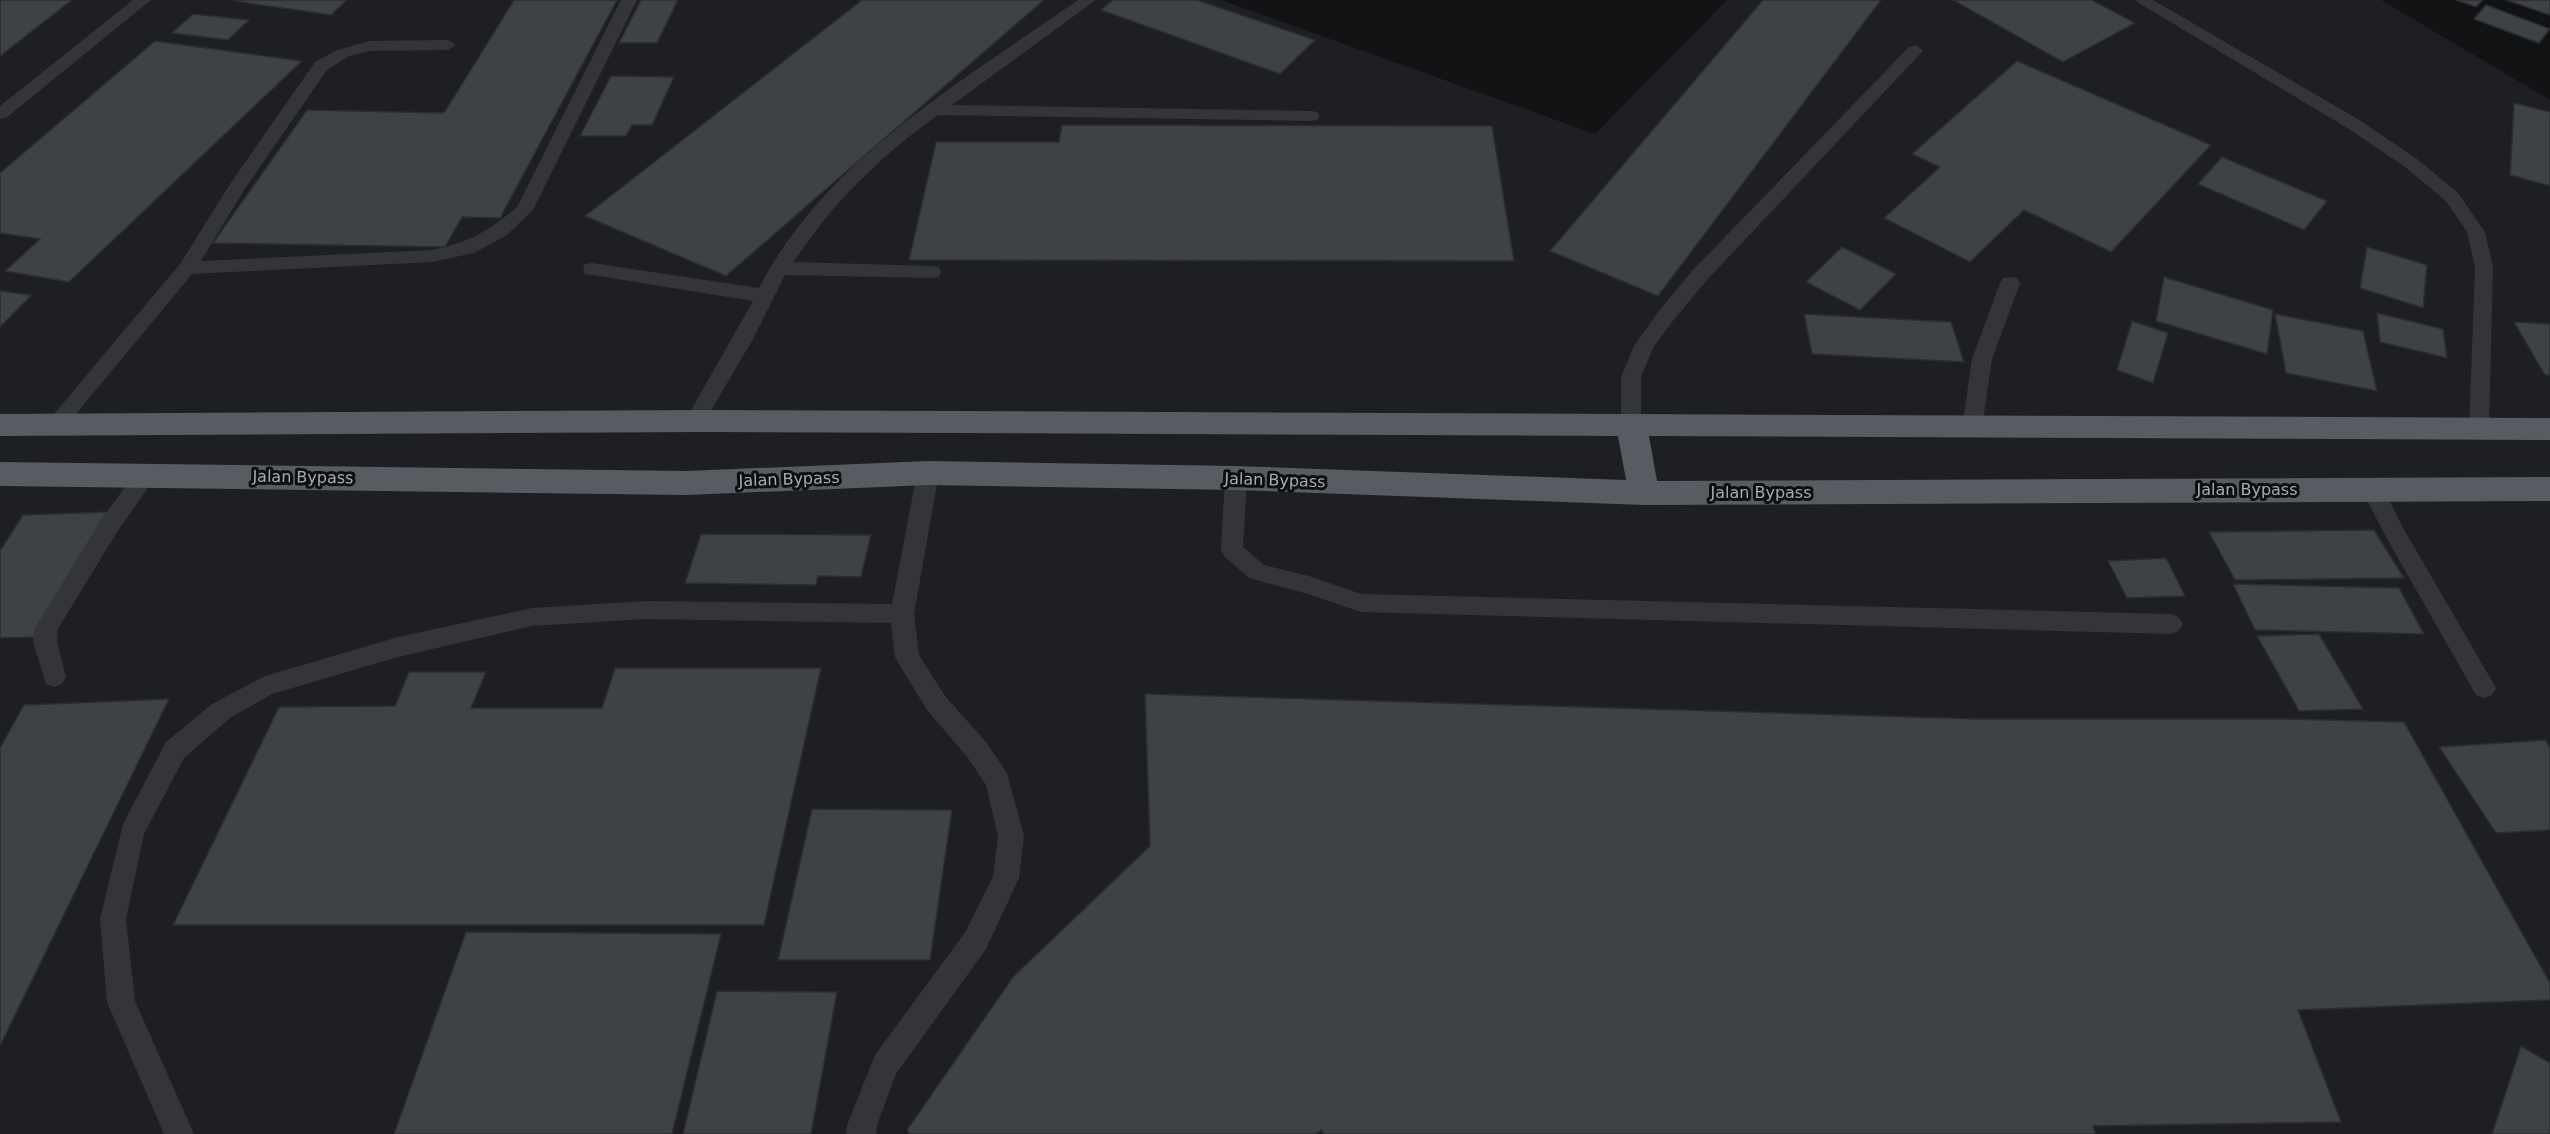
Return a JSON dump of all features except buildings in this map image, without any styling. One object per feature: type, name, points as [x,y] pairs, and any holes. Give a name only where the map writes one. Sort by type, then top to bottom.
[{"type":"highway","points":[[0,425],[695,421],[2550,429]]},
{"type":"highway","points":[[1631,424],[1644,493]]},
{"type":"highway","name":"Jalan Bypass","points":[[0,474],[687,483],[928,473],[1236,478],[1644,493],[2550,489]]},
{"type":"lane","points":[[0,114],[143,0]]},
{"type":"lane","points":[[187,268],[260,262],[432,256],[468,249],[500,231],[524,210],[629,0]]},
{"type":"lane","points":[[695,421],[779,268],[827,204],[862,167],[899,135],[1088,0]]},
{"type":"lane","points":[[2142,0],[2355,125],[2411,163],[2452,197],[2476,232],[2484,267],[2479,429]]},
{"type":"lane","points":[[55,426],[187,268],[236,188],[321,66],[343,53],[370,46],[448,45]]},
{"type":"lane","points":[[1631,424],[1631,377],[1644,346],[1665,317],[1699,276],[1915,50]]},
{"type":"lane","points":[[934,110],[1311,116]]},
{"type":"lane","points":[[779,268],[932,272]]},
{"type":"lane","points":[[592,269],[765,296]]},
{"type":"lane","points":[[1972,428],[1982,359],[2010,283]]},
{"type":"lane","points":[[861,1134],[862,1125],[885,1065],[976,940],[1006,878],[1011,836],[998,780],[977,750],[936,703],[907,657],[902,614],[928,473]]},
{"type":"lane","points":[[54,677],[45,642],[47,628],[109,526],[146,475]]},
{"type":"lane","points":[[1236,478],[1232,550],[1257,572],[1310,585],[1361,603],[2171,624]]},
{"type":"lane","points":[[2372,488],[2394,531],[2484,688]]},
{"type":"lane","points":[[179,1134],[121,1002],[113,919],[132,832],[175,750],[221,711],[265,686],[399,647],[532,617],[646,610],[902,614]]},
{"type":"shaded area","points":[[0,0],[1221,0],[1595,134],[1727,0],[2381,0],[2550,100],[2550,1134],[0,1134]]}]
